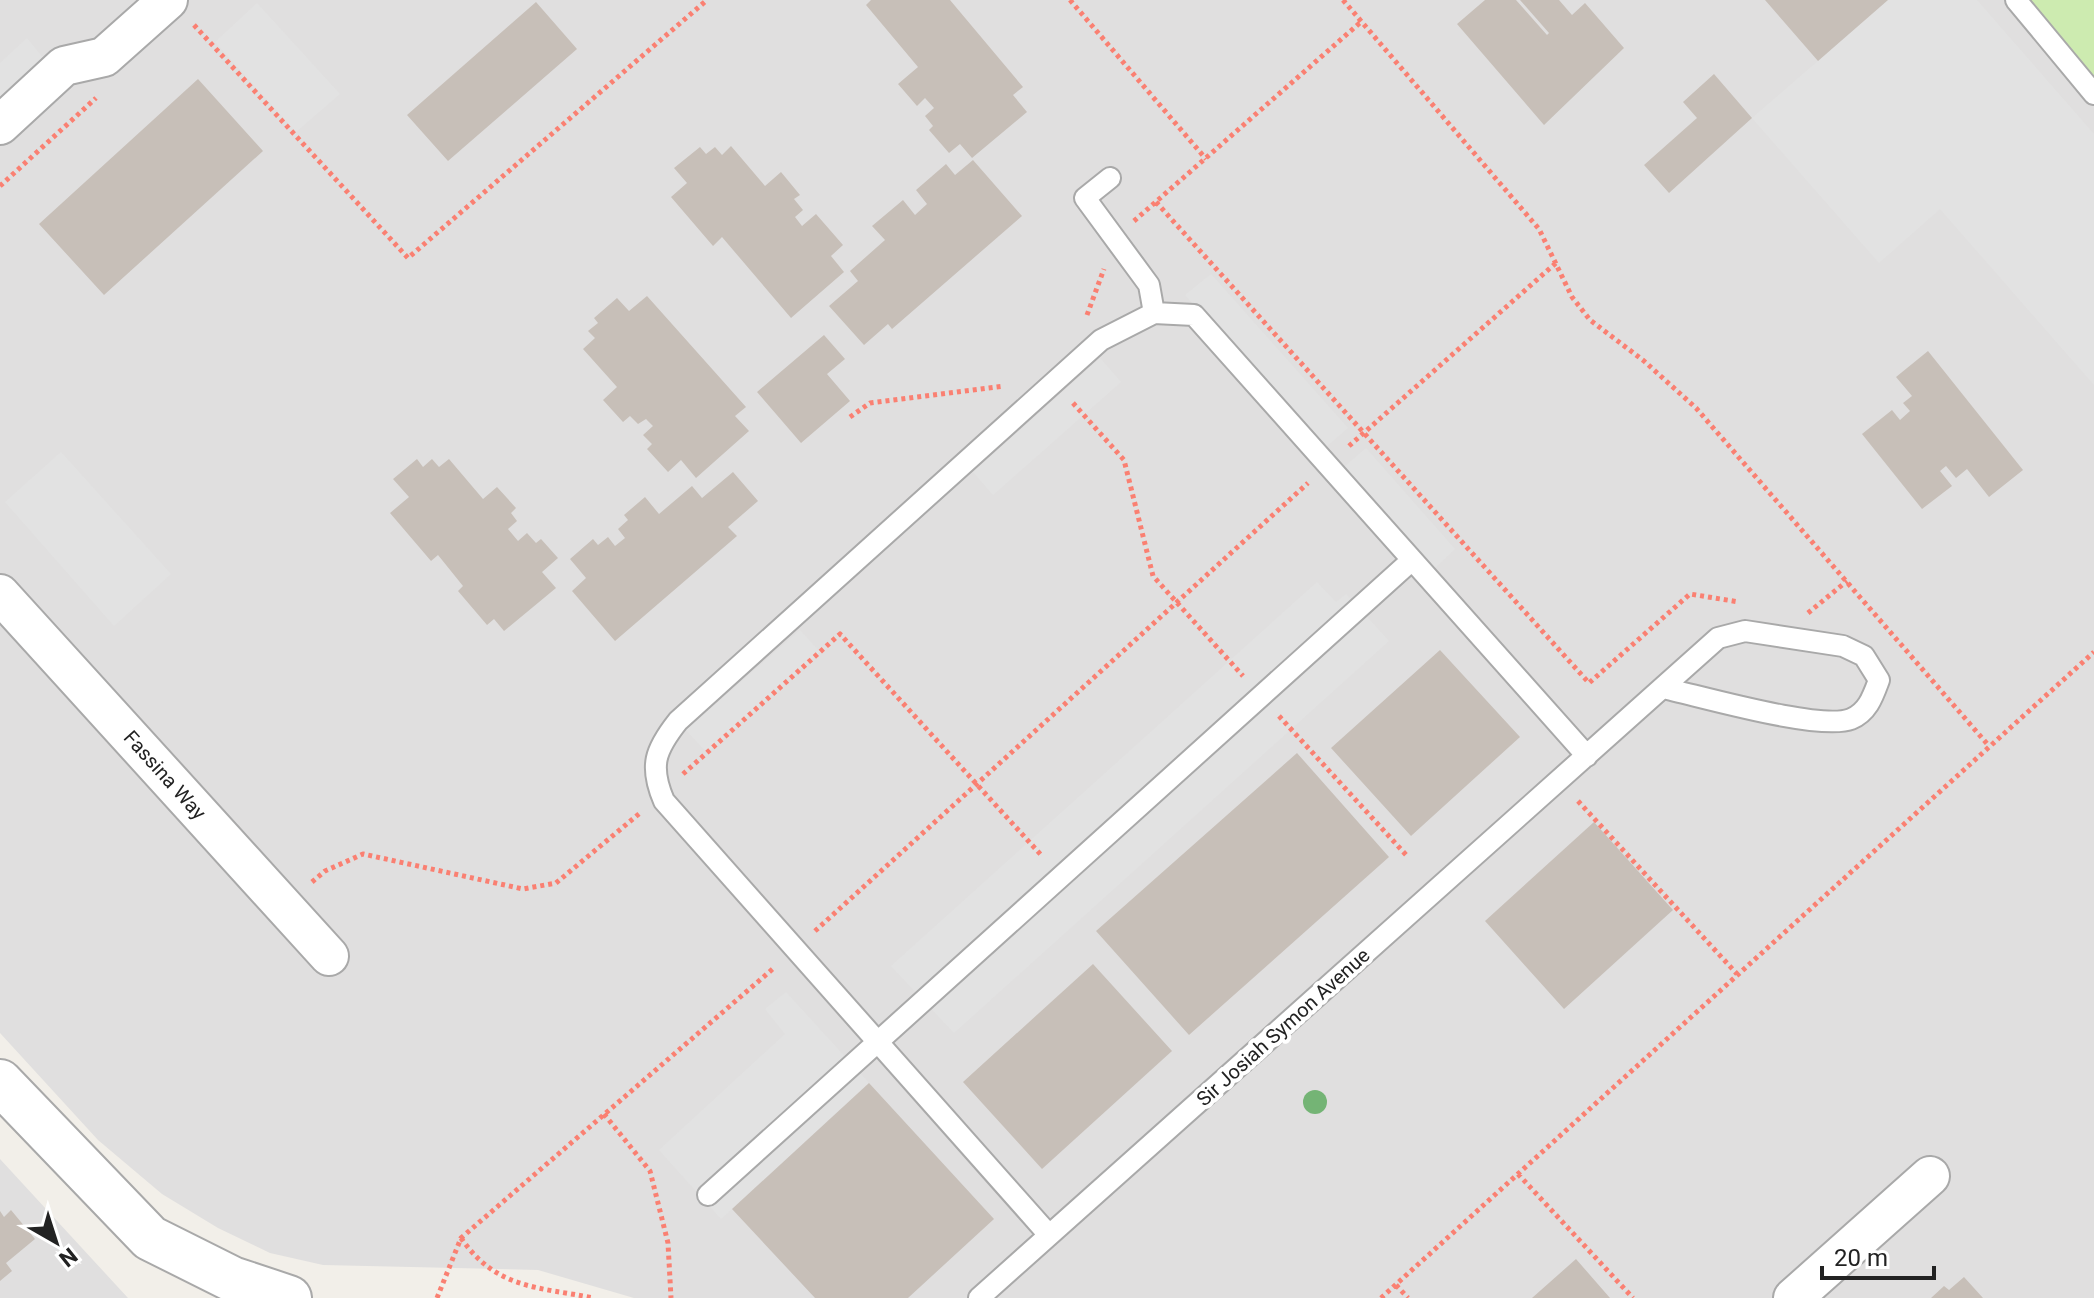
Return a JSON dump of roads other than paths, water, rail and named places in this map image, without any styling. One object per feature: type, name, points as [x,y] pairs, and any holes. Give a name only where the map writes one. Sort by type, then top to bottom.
[{"type":"street","points":[[0,125],[64,66],[104,57],[177,8]]},
{"type":"street","name":"Fassina Way","points":[[0,594],[329,956]]},
{"type":"street","points":[[0,1082],[150,1238],[232,1279],[289,1298]]},
{"type":"street","points":[[1793,1298],[1930,1176]]},
{"type":"lane","points":[[2016,0],[2094,94]]},
{"type":"lane","points":[[1110,178],[1085,198],[1149,285],[1154,313]]},
{"type":"lane","points":[[1049,1235],[664,801],[657,784],[655,763],[660,743],[678,721],[1101,340],[1154,313],[1194,315],[1587,756]]},
{"type":"lane","points":[[708,1195],[1412,560]]},
{"type":"lane","name":"Sir Josiah Symon Avenue","points":[[979,1298],[1718,638],[1745,631],[1843,646],[1864,656],[1879,680],[1871,704],[1852,719],[1823,722],[1663,688]]}]
